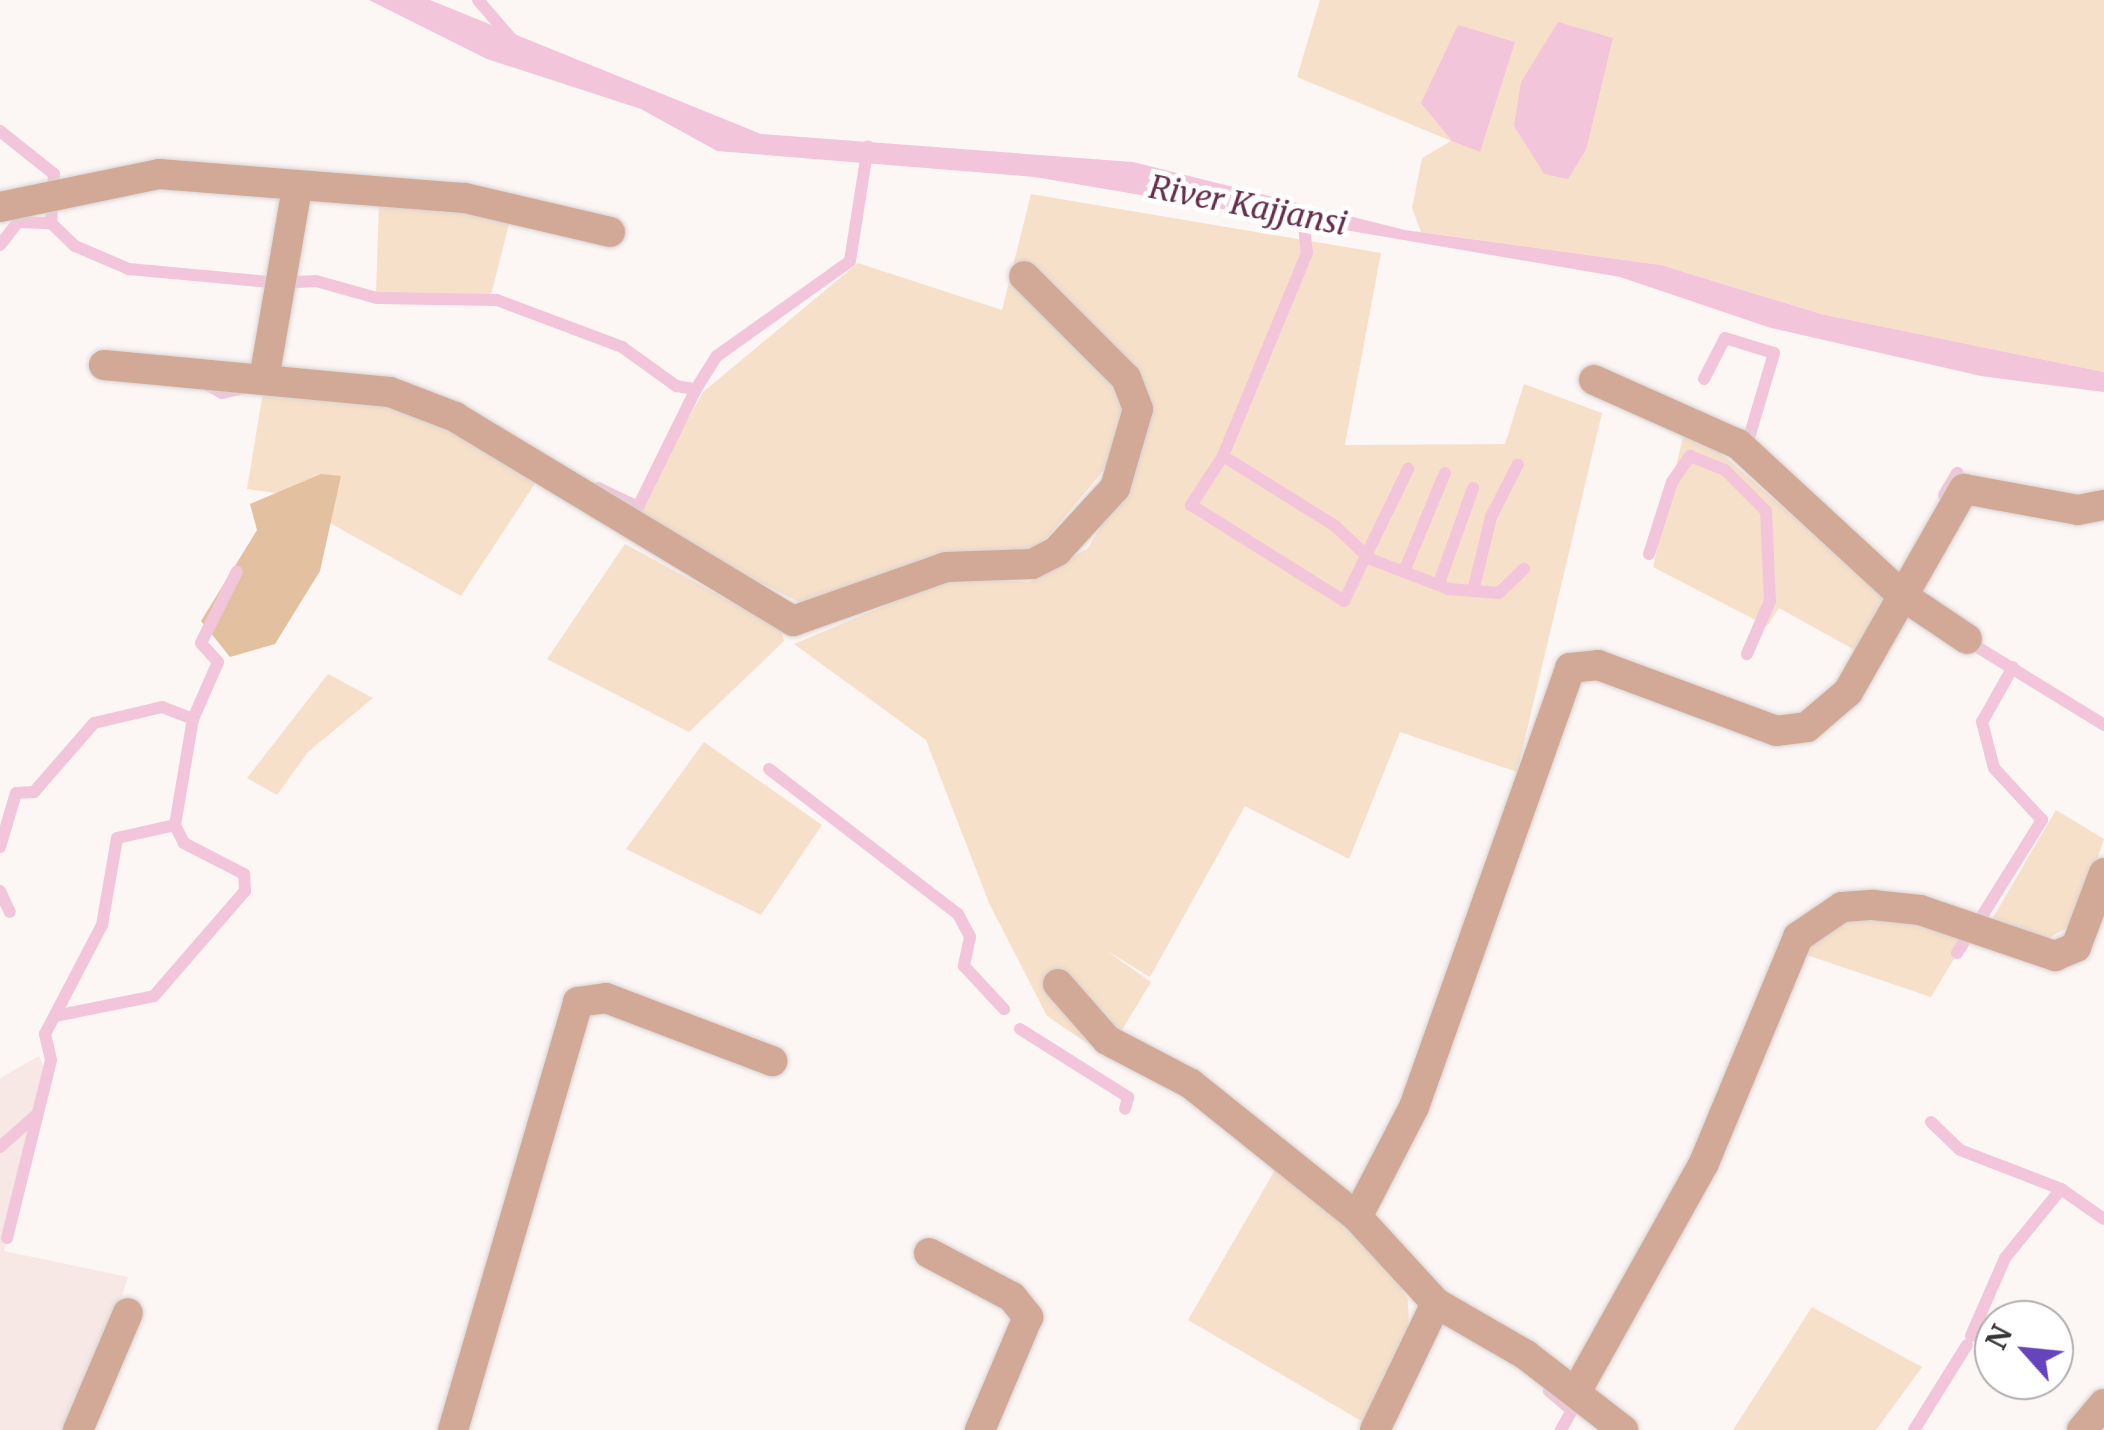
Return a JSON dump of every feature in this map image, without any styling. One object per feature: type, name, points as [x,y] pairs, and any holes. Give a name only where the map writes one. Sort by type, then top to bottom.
[{"type":"street","points":[[0,207],[132,175],[466,198],[610,232]]},
{"type":"street","points":[[264,379],[297,187]]},
{"type":"street","points":[[104,365],[390,392],[455,417],[793,621],[946,567],[1032,564],[1057,551],[1115,488],[1138,408],[1126,378],[1024,276]]},
{"type":"street","points":[[1594,380],[1738,444],[1903,596],[1967,638]]},
{"type":"street","points":[[1357,1217],[1414,1108],[1570,668],[1598,665],[1776,731],[1807,728],[1848,692],[1964,489],[2078,510],[2104,505]]},
{"type":"street","points":[[1576,1392],[1704,1163],[1798,937],[1842,906],[1873,905],[1920,910],[2055,956],[2076,947],[2104,873]]},
{"type":"street","points":[[1058,984],[1107,1040],[1191,1084],[1357,1217],[1436,1302],[1576,1392],[1624,1430]]},
{"type":"street","points":[[453,1430],[578,1002],[606,998],[772,1061]]},
{"type":"street","points":[[929,1253],[1012,1297],[1028,1317],[980,1430]]},
{"type":"street","points":[[1375,1430],[1436,1302]]},
{"type":"street","points":[[78,1430],[128,1314]]},
{"type":"street","points":[[2082,1430],[2104,1404]]},
{"type":"shaded area","points":[[1320,0],[2104,0],[2104,372],[1821,314],[1661,265],[1421,232],[1412,208],[1422,158],[1451,141],[1297,77]]},
{"type":"shaded area","points":[[1031,194],[1381,253],[1345,445],[1505,444],[1524,384],[1602,413],[1517,772],[1400,732],[1349,859],[1245,806],[1150,977],[1107,951],[1151,982],[1106,1056],[1047,1016],[989,903],[926,740],[794,644],[953,577],[1029,582],[1088,548],[1136,466],[1119,452],[1034,553],[805,605],[633,519],[703,392],[858,263],[1002,310]]},
{"type":"shaded area","points":[[379,205],[512,212],[490,299],[376,292]]},
{"type":"shaded area","points":[[263,392],[398,407],[462,431],[538,479],[461,596],[276,493],[247,489]]},
{"type":"shaded area","points":[[1686,423],[1886,597],[1860,653],[1779,608],[1767,626],[1653,567]]},
{"type":"shaded area","points":[[321,474],[341,476],[320,571],[275,644],[230,657],[201,621],[257,530],[250,504]]},
{"type":"shaded area","points":[[625,544],[781,629],[784,641],[689,732],[547,659]]},
{"type":"shaded area","points":[[328,674],[373,698],[308,752],[277,795],[247,778]]},
{"type":"shaded area","points":[[704,742],[822,825],[761,915],[626,849]]},
{"type":"shaded area","points":[[2056,810],[2104,839],[2076,923],[2030,948],[1988,926]]},
{"type":"shaded area","points":[[1846,915],[1917,923],[1964,942],[1931,997],[1801,953]]},
{"type":"shaded area","points":[[39,1056],[47,1075],[4,1251],[128,1277],[91,1398],[71,1430],[0,1430],[0,1078]]},
{"type":"shaded area","points":[[1278,1165],[1389,1269],[1408,1300],[1409,1332],[1370,1426],[1188,1320]]},
{"type":"shaded area","points":[[1812,1307],[1922,1367],[1876,1430],[1733,1430]]},
{"type":"water","name":"River Kajjansi","points":[[369,0],[430,0],[761,134],[1133,162],[1405,230],[1661,265],[1821,314],[2104,372],[2104,392],[1981,376],[1771,328],[1620,277],[1035,177],[717,151],[641,109],[487,59]]},
{"type":"water","points":[[1558,22],[1613,38],[1586,150],[1568,179],[1544,174],[1514,126],[1521,82]]},
{"type":"water","points":[[1458,25],[1515,42],[1480,152],[1452,141],[1421,103]]},
{"type":"waterway","points":[[478,0],[516,44]]},
{"type":"waterway","points":[[0,131],[54,174],[51,223],[75,246],[129,269],[270,282]]},
{"type":"waterway","points":[[280,283],[316,281],[377,298],[497,300],[622,347],[676,386],[696,389],[717,356],[850,261],[868,146]]},
{"type":"waterway","name":"River Kajjansi","points":[[1303,216],[1307,253],[1223,456],[1335,526],[1370,559],[1449,589],[1499,593],[1524,569]]},
{"type":"waterway","points":[[0,245],[18,222],[51,223]]},
{"type":"waterway","points":[[1704,379],[1725,338],[1774,353],[1749,438]]},
{"type":"waterway","points":[[203,382],[222,393],[244,388]]},
{"type":"waterway","points":[[598,488],[638,507],[696,389]]},
{"type":"waterway","points":[[1223,456],[1191,505],[1344,601],[1408,469]]},
{"type":"waterway","points":[[1649,554],[1672,482],[1690,456],[1725,470],[1766,511],[1770,601],[1747,654]]},
{"type":"waterway","points":[[1473,591],[1491,517],[1518,464]]},
{"type":"waterway","points":[[1405,569],[1445,473]]},
{"type":"waterway","points":[[1944,495],[1957,473]]},
{"type":"waterway","points":[[1439,583],[1473,488]]},
{"type":"waterway","points":[[55,1016],[154,996],[245,891],[244,874],[184,843],[175,825],[193,719],[218,662],[201,643],[237,571]]},
{"type":"waterway","points":[[1966,640],[2104,725]]},
{"type":"waterway","points":[[1977,924],[2042,820],[1994,768],[1982,722],[2013,667]]},
{"type":"waterway","points":[[0,847],[16,793],[34,792],[94,723],[162,707],[193,719]]},
{"type":"waterway","points":[[769,769],[958,914],[970,937],[964,966],[1004,1009]]},
{"type":"waterway","points":[[7,1238],[51,1060],[45,1034],[102,925],[117,838],[175,825]]},
{"type":"waterway","points":[[0,891],[10,912]]},
{"type":"waterway","points":[[1957,953],[1964,942]]},
{"type":"waterway","points":[[1020,1029],[1128,1097],[1125,1109]]},
{"type":"waterway","points":[[0,1147],[36,1115]]},
{"type":"waterway","points":[[1931,1122],[1960,1150],[2061,1189],[2104,1219]]},
{"type":"waterway","points":[[1971,1336],[2005,1258],[2061,1189]]},
{"type":"waterway","points":[[1914,1430],[1967,1345]]},
{"type":"waterway","points":[[1549,1391],[1572,1410],[1561,1430]]}]
